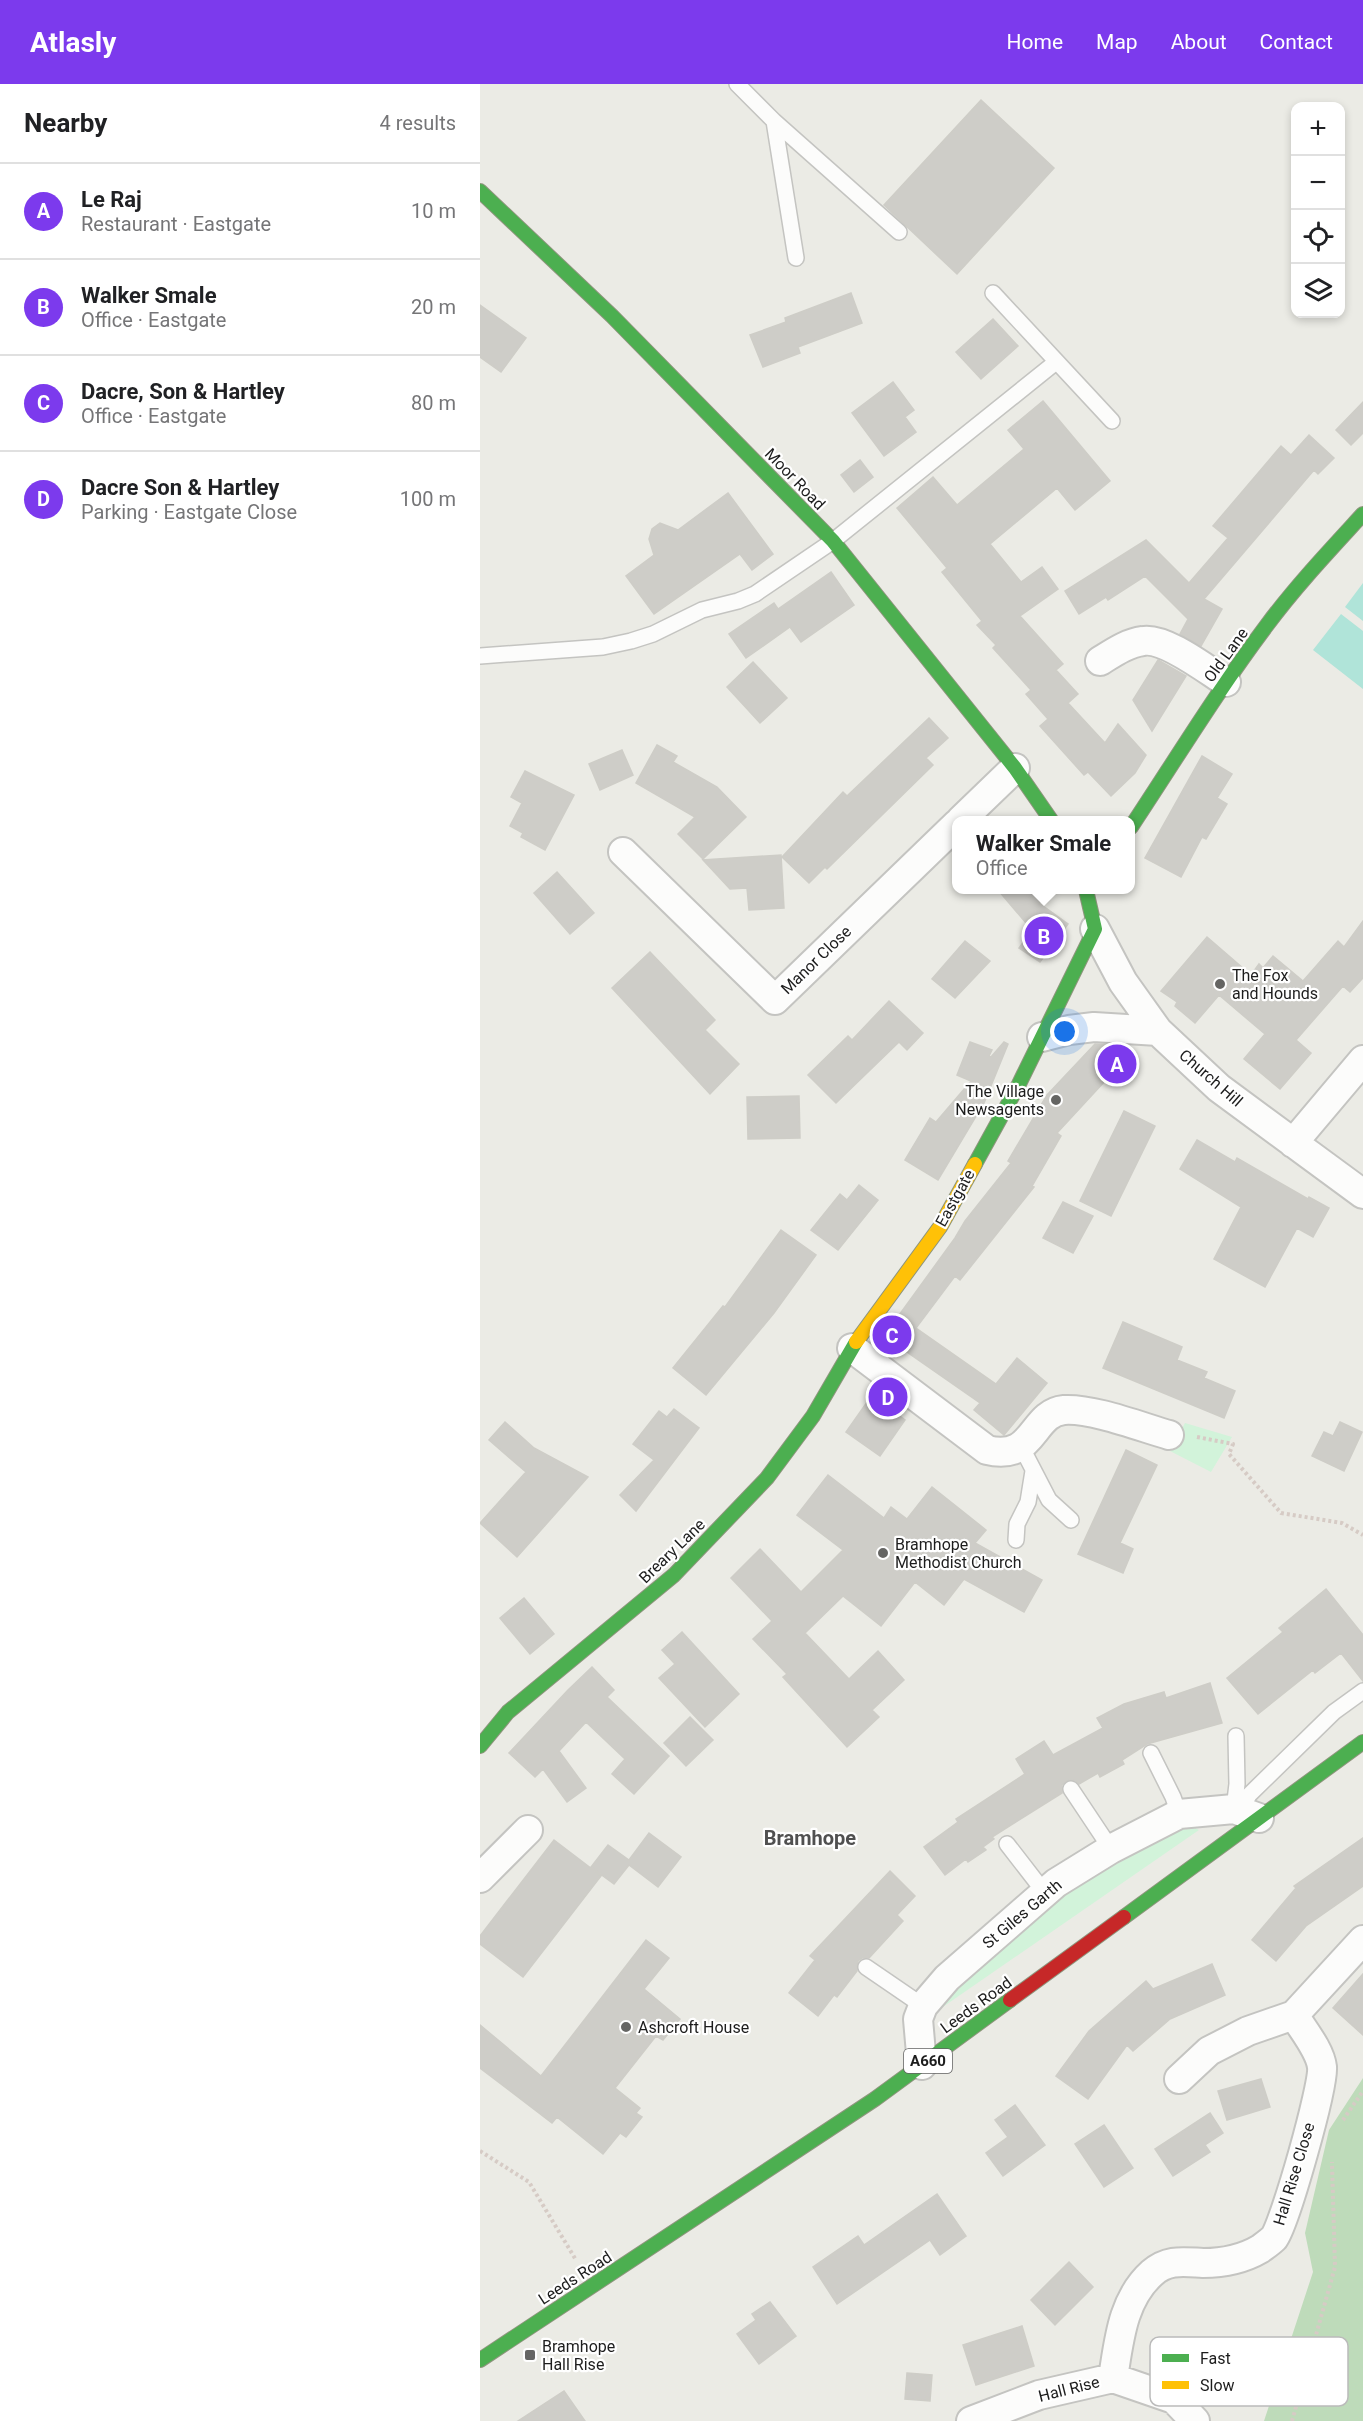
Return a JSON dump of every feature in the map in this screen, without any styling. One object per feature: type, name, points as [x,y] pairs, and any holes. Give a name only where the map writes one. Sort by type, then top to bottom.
[{"type":"main road","name":"Moor Road","points":[[480,191],[612,316],[833,542],[1015,768],[1048,816]]},
{"type":"main road","name":"Old Lane","points":[[1135,822],[1226,682],[1288,597],[1363,514]]},
{"type":"main road","points":[[1087,894],[1095,929]]},
{"type":"main road","name":"Eastgate","points":[[852,1348],[940,1227],[1042,1037],[1095,929]]},
{"type":"main road","name":"Breary Lane","points":[[480,1746],[508,1712],[674,1575],[766,1478],[813,1416],[852,1348]]},
{"type":"main road","name":"Leeds Road","points":[[480,2360],[875,2100],[1244,1813],[1363,1742]]},
{"type":"street","points":[[1100,661],[1129,644],[1145,640],[1169,646],[1226,682]]},
{"type":"street","points":[[965,816],[1015,768]]},
{"type":"street","name":"Manor Close","points":[[623,852],[775,1000],[952,829]]},
{"type":"street","name":"Church Hill","points":[[1095,929],[1123,982],[1158,1030],[1219,1088],[1363,1194]]},
{"type":"street","points":[[1042,1037],[1094,1027],[1158,1030]]},
{"type":"street","points":[[1293,1143],[1363,1060]]},
{"type":"street","points":[[852,1348],[987,1450],[1003,1454],[1021,1446],[1047,1418],[1062,1410],[1082,1410],[1169,1435]]},
{"type":"street","name":"St Giles Garth","points":[[923,2006],[947,1978],[1056,1883],[1111,1849],[1179,1814],[1244,1813]]},
{"type":"street","points":[[480,1878],[528,1830]]},
{"type":"street","points":[[1179,2079],[1209,2051],[1248,2031],[1294,2015],[1363,1940]]},
{"type":"street","points":[[922,2065],[918,2019],[923,2006]]},
{"type":"street","name":"Hall Rise Close","points":[[1113,2378],[1123,2319],[1133,2297],[1152,2273],[1173,2261],[1205,2263],[1239,2259],[1260,2249],[1274,2237],[1284,2214],[1307,2136],[1322,2067],[1314,2048],[1294,2015]]},
{"type":"street","name":"Hall Rise","points":[[971,2421],[1039,2395],[1113,2378],[1150,2391]]},
{"type":"street","name":"Hall Rise","points":[[1181,2406],[1195,2421]]},
{"type":"lane","points":[[736,84],[899,232]]},
{"type":"lane","points":[[774,120],[796,258]]},
{"type":"lane","points":[[993,293],[1112,421]]},
{"type":"lane","points":[[480,656],[603,647],[630,641],[653,634],[702,610],[738,601],[754,594],[833,542],[1056,362]]},
{"type":"lane","points":[[1021,1446],[1048,1500],[1071,1520]]},
{"type":"lane","points":[[1016,1540],[1017,1524],[1028,1502],[1033,1471]]},
{"type":"lane","points":[[1244,1813],[1249,1795],[1334,1712],[1363,1691]]},
{"type":"lane","points":[[1236,1736],[1237,1784],[1244,1813]]},
{"type":"lane","points":[[1151,1753],[1179,1814]]},
{"type":"lane","points":[[1071,1789],[1111,1849]]},
{"type":"lane","points":[[1007,1844],[1045,1893]]},
{"type":"lane","points":[[866,1967],[923,2006]]},
{"type":"path","points":[[1226,1442],[1233,1444],[1229,1454],[1281,1513],[1342,1523],[1363,1535]]},
{"type":"path","points":[[1340,2125],[1363,2091]]},
{"type":"path","points":[[480,2151],[529,2182],[580,2268]]},
{"type":"path","points":[[1315,2337],[1335,2266],[1332,2157]]},
{"type":"path","points":[[1292,2421],[1296,2406]]},
{"type":"green space","points":[[1185,1423],[1232,1437],[1211,1472],[1170,1451]]},
{"type":"green space","points":[[1190,1825],[1199,1830],[937,2011],[939,2002],[1059,1898],[1159,1839]]},
{"type":"green space","points":[[1363,2078],[1363,2421],[1264,2421],[1269,2406],[1348,2406],[1348,2337],[1292,2337],[1313,2272],[1305,2233],[1329,2130]]},
{"type":"shaded area","points":[[1363,583],[1363,621],[1345,607]]},
{"type":"shaded area","points":[[1341,614],[1363,631],[1363,689],[1313,650]]},
{"type":"building","points":[[981,100],[1054,168],[957,274],[884,205]]},
{"type":"building","points":[[851,293],[862,323],[798,347],[800,353],[763,367],[750,335],[786,322],[785,318]]},
{"type":"building","points":[[480,305],[526,338],[501,372],[480,357]]},
{"type":"building","points":[[993,319],[1018,346],[981,379],[956,352]]},
{"type":"building","points":[[893,382],[914,410],[905,417],[916,432],[884,456],[852,413]]},
{"type":"building","points":[[1043,401],[1110,481],[1075,510],[1057,488],[990,544],[1021,582],[1042,567],[1058,589],[1020,616],[1063,664],[1056,670],[1078,694],[1068,703],[1105,743],[1118,724],[1146,755],[1135,773],[1111,796],[1088,772],[1084,775],[1040,726],[1048,719],[1026,694],[1031,690],[993,648],[996,645],[977,625],[982,621],[942,572],[947,568],[897,508],[933,477],[957,505],[1024,449],[1008,430]]},
{"type":"building","points":[[1363,402],[1363,433],[1351,445],[1336,430]]},
{"type":"building","points":[[1309,435],[1334,458],[1318,474],[1314,470],[1204,599],[1222,609],[1201,646],[1180,634],[1188,619],[1145,576],[1108,600],[1106,597],[1079,614],[1065,591],[1146,540],[1189,583],[1228,538],[1213,526],[1281,446],[1291,455]]},
{"type":"building","points":[[860,460],[873,477],[854,492],[841,475]]},
{"type":"building","points":[[728,493],[773,554],[752,570],[740,554],[654,614],[626,576],[654,555],[649,539],[652,529],[660,523],[678,530]]},
{"type":"building","points":[[831,572],[854,605],[801,642],[790,627],[746,658],[729,634],[774,603],[778,609]]},
{"type":"building","points":[[1158,660],[1186,676],[1152,731],[1133,700]]},
{"type":"building","points":[[753,662],[787,698],[760,723],[727,687]]},
{"type":"building","points":[[929,718],[948,738],[926,758],[933,765],[827,869],[825,867],[809,883],[782,857],[843,792],[847,796]]},
{"type":"building","points":[[657,745],[677,756],[673,762],[717,787],[746,817],[703,859],[678,834],[695,817],[636,783]]},
{"type":"building","points":[[622,750],[633,775],[600,790],[589,764]]},
{"type":"building","points":[[1202,756],[1232,774],[1217,798],[1227,804],[1206,839],[1202,837],[1181,877],[1145,858]]},
{"type":"building","points":[[525,771],[574,795],[545,850],[521,837],[523,833],[510,826],[522,803],[511,797]]},
{"type":"building","points":[[781,855],[784,908],[749,910],[747,888],[730,889],[703,860]]},
{"type":"building","points":[[557,872],[594,913],[570,934],[534,893]]},
{"type":"building","points":[[1001,894],[1050,894],[1039,903],[1068,924],[1040,962],[1019,948],[1032,930]]},
{"type":"building","points":[[1363,921],[1363,978],[1350,992],[1343,986],[1296,1040],[1311,1053],[1280,1089],[1244,1059],[1265,1034],[1219,995],[1195,1023],[1175,1006],[1177,1002],[1161,991],[1207,937],[1251,975],[1259,964],[1263,968],[1273,956],[1303,981],[1338,941],[1344,947]]},
{"type":"building","points":[[965,941],[990,961],[955,998],[932,979]]},
{"type":"building","points":[[650,952],[715,1020],[705,1030],[739,1064],[710,1094],[612,988]]},
{"type":"building","points":[[889,1001],[923,1033],[907,1050],[899,1042],[836,1103],[808,1075],[848,1036],[852,1040]]},
{"type":"building","points":[[970,1042],[992,1050],[989,1056],[991,1057],[1004,1042],[1008,1044],[984,1103],[938,1180],[905,1160],[930,1118],[936,1122],[971,1081],[957,1075]]},
{"type":"building","points":[[1095,1044],[1114,1045],[1130,1054],[1057,1133],[1061,1136],[1032,1186],[1034,1187],[960,1280],[955,1276],[916,1328],[996,1384],[1017,1358],[1047,1383],[1004,1435],[974,1410],[980,1403],[901,1348],[894,1357],[878,1344],[965,1221],[1011,1163],[1008,1161],[1047,1095]]},
{"type":"building","points":[[799,1096],[800,1138],[748,1139],[747,1097]]},
{"type":"building","points":[[1124,1111],[1155,1126],[1111,1216],[1080,1201]]},
{"type":"building","points":[[1197,1140],[1235,1162],[1237,1158],[1308,1199],[1309,1197],[1329,1208],[1313,1237],[1297,1228],[1265,1287],[1214,1259],[1241,1207],[1180,1169]]},
{"type":"building","points":[[859,1185],[878,1200],[838,1250],[811,1230],[840,1194],[847,1200]]},
{"type":"building","points":[[1063,1202],[1093,1216],[1073,1253],[1043,1238]]},
{"type":"building","points":[[781,1230],[816,1255],[774,1313],[706,1395],[673,1368],[723,1306],[725,1307]]},
{"type":"building","points":[[1123,1322],[1182,1347],[1177,1360],[1207,1372],[1204,1378],[1235,1391],[1224,1418],[1103,1368]]},
{"type":"building","points":[[872,1395],[905,1420],[880,1456],[846,1432]]},
{"type":"building","points":[[674,1409],[699,1428],[636,1511],[620,1495],[654,1460],[633,1444],[659,1411],[667,1417]]},
{"type":"building","points":[[505,1422],[534,1448],[588,1477],[517,1557],[480,1523],[526,1472],[489,1440]]},
{"type":"building","points":[[1340,1422],[1362,1432],[1344,1471],[1312,1456],[1324,1432],[1333,1436]]},
{"type":"building","points":[[1126,1450],[1157,1465],[1120,1543],[1133,1549],[1123,1573],[1078,1554]]},
{"type":"building","points":[[828,1475],[884,1518],[891,1507],[907,1519],[932,1487],[986,1530],[975,1543],[1042,1580],[1024,1612],[964,1579],[944,1605],[915,1582],[881,1626],[843,1596],[805,1633],[849,1679],[878,1651],[904,1680],[872,1710],[879,1717],[847,1747],[783,1677],[787,1674],[753,1639],[772,1621],[731,1578],[760,1549],[801,1592],[843,1550],[797,1515]]},
{"type":"building","points":[[1326,1589],[1363,1635],[1363,1681],[1341,1653],[1315,1673],[1313,1670],[1258,1714],[1227,1678],[1283,1632],[1279,1628]]},
{"type":"building","points":[[524,1598],[554,1634],[530,1654],[500,1618]]},
{"type":"building","points":[[682,1632],[739,1694],[705,1727],[659,1678],[675,1664],[662,1650]]},
{"type":"building","points":[[592,1667],[614,1690],[607,1697],[669,1756],[634,1794],[612,1774],[625,1759],[586,1722],[559,1751],[586,1788],[567,1802],[543,1769],[535,1777],[509,1753]]},
{"type":"building","points":[[1210,1683],[1222,1723],[1147,1744],[1122,1760],[1124,1764],[1100,1777],[1098,1773],[1079,1784],[1075,1780],[1066,1781],[1062,1785],[1062,1793],[992,1837],[994,1839],[983,1847],[986,1850],[968,1862],[966,1859],[945,1875],[924,1847],[958,1822],[956,1819],[1025,1774],[1016,1759],[1044,1741],[1053,1755],[1103,1728],[1097,1718],[1124,1704],[1164,1692],[1166,1698]]},
{"type":"building","points":[[690,1717],[713,1740],[686,1766],[664,1743]]},
{"type":"building","points":[[649,1833],[681,1857],[658,1887],[629,1865],[614,1884],[591,1867],[608,1845],[629,1860]]},
{"type":"building","points":[[1363,1838],[1363,1886],[1306,1926],[1276,1961],[1252,1940],[1296,1888],[1294,1886]]},
{"type":"building","points":[[554,1840],[601,1876],[523,1977],[480,1944],[480,1936]]},
{"type":"building","points":[[890,1871],[915,1896],[897,1915],[903,1921],[869,1958],[862,1958],[858,1961],[857,1971],[837,1997],[834,1995],[818,2016],[789,1993],[815,1960],[810,1956]]},
{"type":"building","points":[[646,1940],[669,1958],[644,1989],[680,2019],[663,2040],[656,2036],[615,2088],[640,2108],[636,2113],[642,2117],[626,2137],[620,2133],[603,2154],[557,2117],[552,2123],[480,2068],[480,2025],[541,2076]]},
{"type":"building","points":[[1212,1964],[1225,1995],[1170,2019],[1133,2051],[1127,2045],[1088,2099],[1056,2076],[1089,2031],[1146,1981],[1153,1989]]},
{"type":"building","points":[[1363,1974],[1363,2035],[1333,2008]]},
{"type":"building","points":[[1261,2079],[1270,2107],[1227,2120],[1218,2091]]},
{"type":"building","points":[[1015,2105],[1045,2145],[1003,2176],[986,2153],[1008,2137],[995,2120]]},
{"type":"building","points":[[1210,2113],[1223,2133],[1205,2145],[1210,2152],[1173,2176],[1155,2149]]},
{"type":"building","points":[[1104,2125],[1133,2168],[1104,2187],[1075,2144]]},
{"type":"building","points":[[937,2194],[966,2236],[940,2255],[930,2240],[837,2304],[813,2267],[858,2236],[864,2245]]},
{"type":"building","points":[[1069,2262],[1093,2287],[1055,2325],[1031,2300]]},
{"type":"building","points":[[770,2302],[796,2336],[759,2364],[737,2334],[756,2320],[752,2314]]},
{"type":"building","points":[[1022,2326],[1034,2366],[976,2385],[963,2345]]},
{"type":"building","points":[[907,2373],[932,2375],[930,2401],[905,2399]]},
{"type":"building","points":[[564,2391],[585,2421],[518,2421]]},
{"type":"traffic: fast","points":[[480,191],[612,316],[833,541],[1015,768],[1048,816]]},
{"type":"traffic: fast","points":[[1135,821],[1214,700],[1267,625],[1301,582],[1363,514]]},
{"type":"traffic: fast","points":[[975,1164],[1019,1084],[1095,929],[1087,894]]},
{"type":"traffic: fast","points":[[480,1746],[508,1712],[674,1575],[767,1478],[813,1416],[856,1342]]},
{"type":"traffic: fast","points":[[1124,1917],[1363,1742]]},
{"type":"traffic: fast","points":[[480,2360],[875,2099],[1010,2000]]},
{"type":"traffic: slow","points":[[856,1342],[940,1227],[975,1164]]},
{"type":"traffic: jam","points":[[1010,2000],[1124,1917]]},
{"type":"place","name":"Walker Smale","points":[[1044,936]]},
{"type":"place","name":"The Fox and Hounds","points":[[1220,984]]},
{"type":"place","name":"Le Raj","points":[[1117,1064]]},
{"type":"place","name":"The Village Newsagents","points":[[1056,1100]]},
{"type":"place","name":"Dacre, Son & Hartley","points":[[892,1335]]},
{"type":"place","name":"Dacre Son & Hartley","points":[[888,1397]]},
{"type":"place","name":"Bramhope Methodist Church","points":[[883,1553]]},
{"type":"place","name":"Ashcroft House","points":[[626,2027]]},
{"type":"place","name":"Bramhope Hall Rise","points":[[530,2355]]},
{"type":"district","name":"Bramhope","points":[[810,1838]]}]
